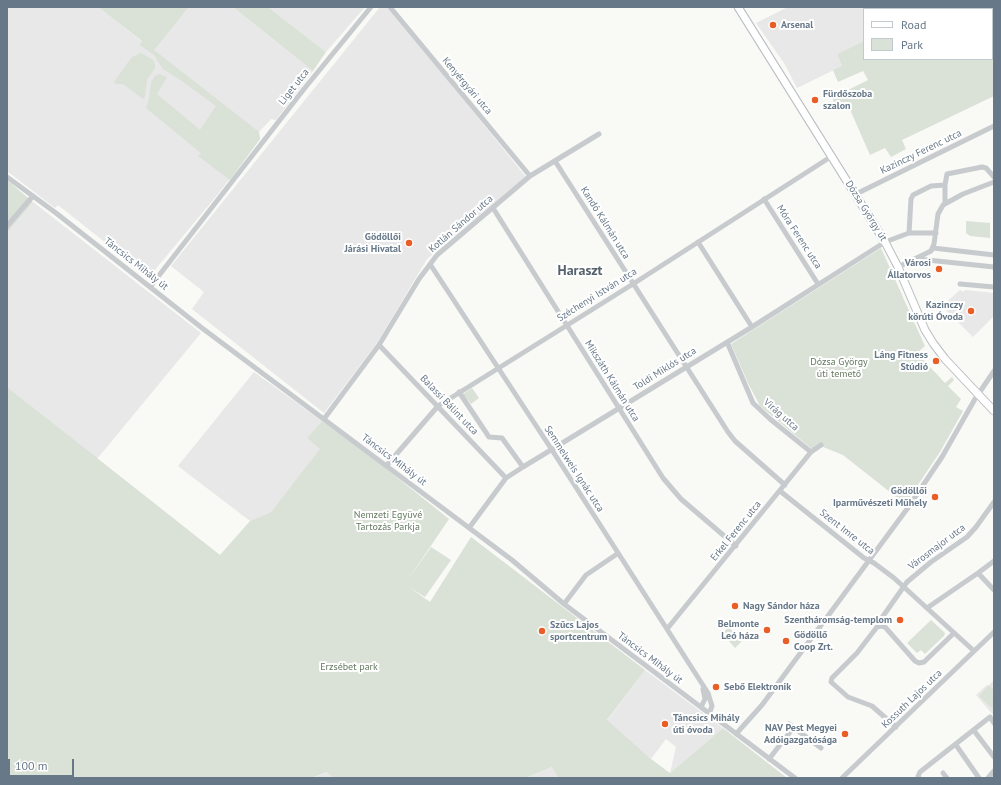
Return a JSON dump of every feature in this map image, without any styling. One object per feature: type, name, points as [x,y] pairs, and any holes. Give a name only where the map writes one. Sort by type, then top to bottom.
[{"type":"main road","name":"Dózsa György út","points":[[738,7],[885,242],[898,267],[925,330],[933,343],[945,359],[994,411]]},
{"type":"street","name":"Liget utca","points":[[150,287],[304,89],[371,7]]},
{"type":"street","name":"Kenyérgyári utca","points":[[390,7],[530,176]]},
{"type":"street","name":"Kazinczy Ferenc utca","points":[[856,194],[994,126]]},
{"type":"street","name":"Kotlán Sándor utca","points":[[324,419],[380,345],[437,255],[530,176],[599,134]]},
{"type":"street","name":"Széchenyi István utca","points":[[387,465],[438,406],[633,284],[832,156]]},
{"type":"street","name":"Kandó Kálmán utca","points":[[555,161],[731,436],[785,485]]},
{"type":"street","points":[[945,203],[946,176],[950,172],[982,167],[986,168],[994,177]]},
{"type":"street","name":"Táncsics Mihály út","points":[[7,177],[324,419],[512,560],[564,604],[795,778]]},
{"type":"street","points":[[898,267],[931,251],[936,233],[939,210],[945,203],[994,182]]},
{"type":"street","points":[[936,233],[909,233],[911,198],[920,190],[932,186],[945,185]]},
{"type":"street","points":[[7,226],[33,196]]},
{"type":"street","name":"Móra Ferenc utca","points":[[764,199],[818,284]]},
{"type":"street","name":"Mikszáth Kálmán utca","points":[[493,208],[663,478],[672,490],[736,546]]},
{"type":"street","name":"Toldi Miklós utca","points":[[470,528],[506,478],[752,327],[885,242],[909,233]]},
{"type":"street","points":[[698,242],[752,327]]},
{"type":"street","points":[[933,248],[994,255]]},
{"type":"street","points":[[917,259],[994,267]]},
{"type":"street","name":"Semmelweis Ignác utca","points":[[430,264],[552,450],[617,554],[702,684],[712,703],[712,709],[709,714]]},
{"type":"street","points":[[960,284],[994,287]]},
{"type":"street","name":"Virág utca","points":[[727,342],[753,403],[770,419],[812,452]]},
{"type":"street","name":"Balassi Bálint utca","points":[[380,345],[506,478]]},
{"type":"street","points":[[736,734],[766,699],[921,489],[994,371]]},
{"type":"street","points":[[459,392],[489,437],[502,438],[523,467]]},
{"type":"street","name":"Erkel Ferenc utca","points":[[667,629],[780,490],[812,452],[821,445]]},
{"type":"street","name":"Szent Imre utca","points":[[780,490],[903,586],[974,651]]},
{"type":"street","name":"Városmajor utca","points":[[903,586],[931,562],[967,537],[994,502]]},
{"type":"street","points":[[564,604],[586,575],[617,554]]},
{"type":"street","points":[[927,608],[994,561]]},
{"type":"street","points":[[978,573],[994,590]]},
{"type":"street","points":[[881,619],[903,586]]},
{"type":"street","points":[[896,727],[872,706],[848,697],[831,682],[832,678],[857,653],[874,629],[878,626],[885,628],[915,661],[920,663],[924,662],[954,633]]},
{"type":"street","name":"Kossuth Lajos utca","points":[[842,778],[994,632]]},
{"type":"street","points":[[701,707],[705,698],[702,684]]},
{"type":"street","points":[[919,778],[918,774],[920,772],[990,717],[994,723]]},
{"type":"street","points":[[769,759],[792,726],[821,748]]},
{"type":"street","points":[[975,732],[994,757]]},
{"type":"street","points":[[956,745],[979,778]]},
{"type":"street","points":[[988,778],[994,771]]},
{"type":"street","points":[[943,773],[947,778]]},
{"type":"shaded area","points":[[7,7],[98,7],[153,50],[189,7],[233,7],[313,71],[276,120],[271,119],[259,132],[260,139],[218,194],[149,277],[58,205],[55,208],[7,171]]},
{"type":"shaded area","points":[[268,7],[365,7],[326,52]]},
{"type":"shaded area","points":[[380,7],[389,7],[526,177],[427,259],[377,343],[324,413],[192,309],[204,292],[171,266]]},
{"type":"shaded area","points":[[788,7],[866,8],[863,8],[863,41],[837,54],[842,66],[797,88],[784,63],[756,23]]},
{"type":"shaded area","points":[[33,202],[201,333],[97,459],[7,387],[7,233]]},
{"type":"shaded area","name":"Kazinczy körúti Óvoda","points":[[960,290],[963,292],[965,290],[994,293],[994,316],[973,337],[942,306]]},
{"type":"shaded area","points":[[254,372],[322,421],[307,438],[321,449],[271,512],[250,521],[178,466]]},
{"type":"shaded area","name":"Táncsics Mihály úti óvoda","points":[[645,670],[723,728],[670,773],[676,747],[666,739],[651,759],[607,721]]},
{"type":"shaded area","points":[[994,680],[994,716],[976,695]]},
{"type":"shaded area","points":[[552,767],[558,778],[525,778]]},
{"type":"shaded area","points":[[328,772],[333,778],[311,778]]},
{"type":"green space","points":[[98,7],[189,7],[154,50],[259,132],[260,139],[230,180],[198,156],[201,153],[146,108],[149,99],[151,82],[155,76],[159,74],[167,77],[157,94],[200,130],[216,106],[163,69],[154,55],[140,45],[142,41]]},
{"type":"green space","points":[[233,7],[268,7],[326,52],[313,71]]},
{"type":"green space","points":[[994,7],[994,96],[902,140],[906,149],[891,157],[885,148],[870,155],[848,105],[838,110],[832,98],[868,80],[863,71],[838,82],[833,70],[842,66],[837,54],[863,41],[863,60],[993,60],[993,8],[866,8]]},
{"type":"green space","points":[[141,53],[153,60],[155,65],[155,68],[147,80],[145,96],[143,99],[123,84],[116,84],[114,82],[132,57]]},
{"type":"green space","points":[[7,180],[33,202],[7,233]]},
{"type":"green space","points":[[966,221],[990,223],[990,238],[970,236],[966,233]]},
{"type":"green space","name":"Dózsa György úti temető","points":[[881,248],[925,346],[917,353],[945,383],[952,377],[954,380],[948,386],[961,399],[956,407],[963,411],[940,452],[905,504],[843,455],[823,447],[812,449],[760,406],[731,344]]},
{"type":"green space","points":[[7,387],[220,555],[250,521],[271,512],[320,449],[307,438],[322,421],[374,459],[449,519],[405,584],[431,547],[451,560],[425,597],[409,587],[430,602],[471,537],[645,670],[607,720],[651,759],[670,773],[723,728],[787,778],[558,778],[552,767],[525,778],[333,778],[327,772],[311,778],[7,778]]},
{"type":"green space","points":[[472,388],[479,398],[471,404],[463,394]]},
{"type":"green space","points":[[931,620],[945,633],[944,636],[925,654],[921,650],[917,653],[907,643]]},
{"type":"green space","points":[[729,627],[742,641],[735,648],[722,633]]},
{"type":"green space","points":[[989,685],[994,690],[994,710],[979,696]]},
{"type":"place","name":"Arsenal","points":[[773,25]]},
{"type":"place","name":"Fürdőszoba szalon","points":[[815,100]]},
{"type":"place","name":"Gödöllői Járási Hivatal","points":[[409,243]]},
{"type":"place","name":"Városi Állatorvos","points":[[939,269]]},
{"type":"place","name":"Kazinczy körúti Óvoda","points":[[971,311]]},
{"type":"place","name":"Láng Fitness Stúdió","points":[[936,361]]},
{"type":"place","name":"Gödöllői Iparművészeti Műhely","points":[[935,497]]},
{"type":"place","name":"Nagy Sándor háza","points":[[735,606]]},
{"type":"place","name":"Szentháromság-templom","points":[[900,620]]},
{"type":"place","name":"Belmonte Leó háza","points":[[767,630]]},
{"type":"place","name":"Szűcs Lajos sportcentrum","points":[[542,631]]},
{"type":"place","name":"Gödöllő Coop Zrt.","points":[[786,641]]},
{"type":"place","name":"Sebő Elektronik","points":[[716,687]]},
{"type":"place","name":"Táncsics Mihály úti óvoda","points":[[665,724]]},
{"type":"place","name":"NAV Pest Megyei Adóigazgatósága","points":[[845,734]]},
{"type":"district","name":"Haraszt","points":[[580,271]]},
{"type":"park label","name":"Nemzeti Együvé Tartozás Parkja","points":[[388,520]]},
{"type":"park label","name":"Erzsébet park","points":[[349,667]]}]
